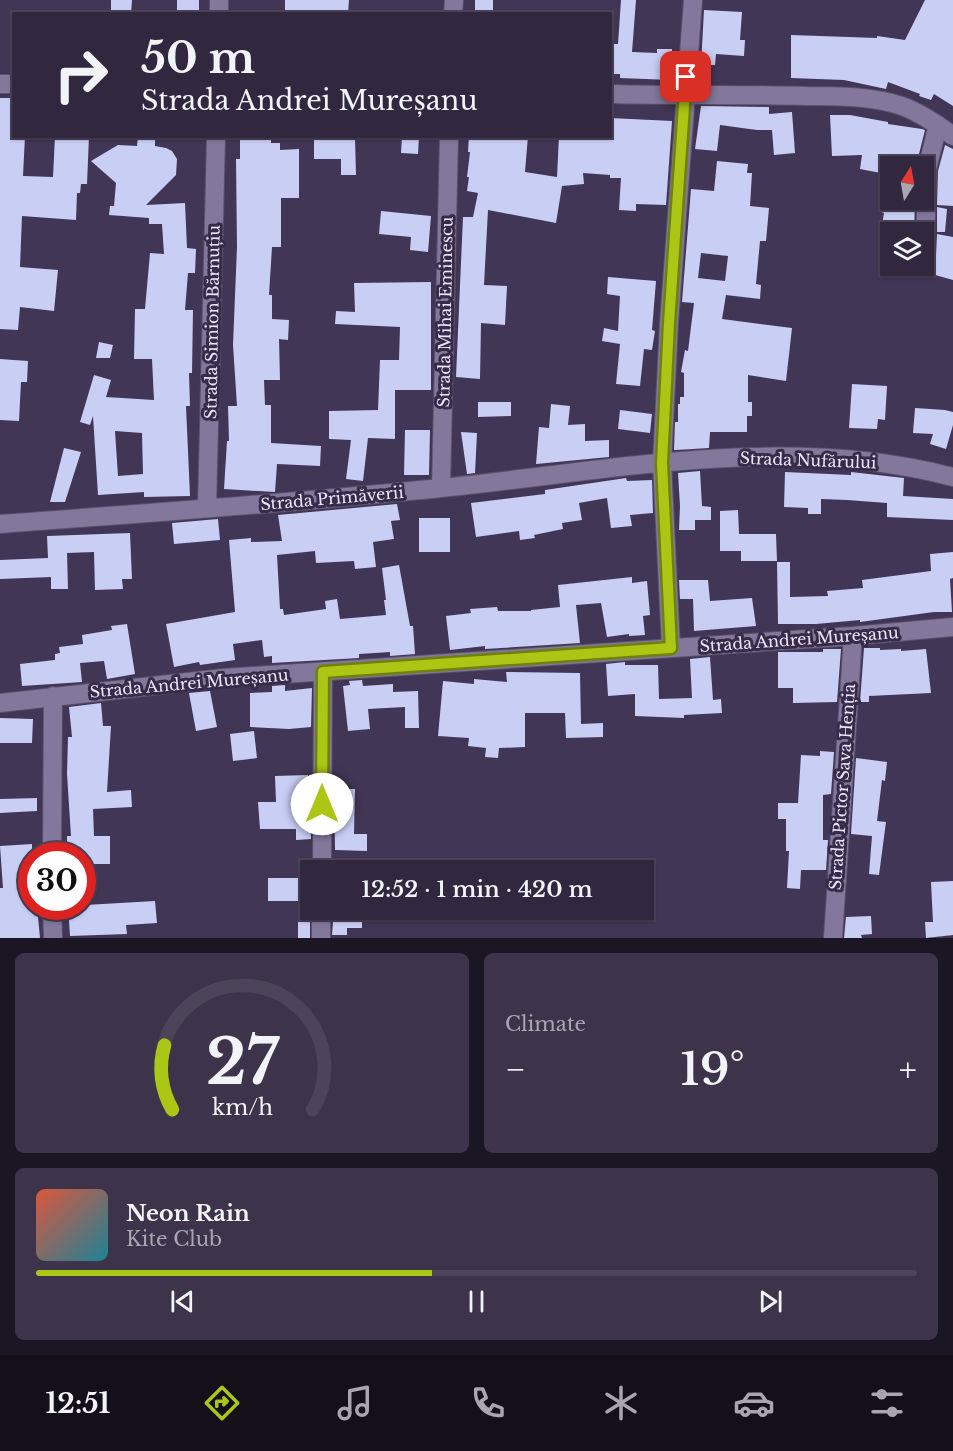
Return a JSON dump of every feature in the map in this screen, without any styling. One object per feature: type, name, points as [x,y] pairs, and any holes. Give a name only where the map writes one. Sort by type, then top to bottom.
[{"type":"street","points":[[671,648],[662,463],[669,323],[693,0]]},
{"type":"street","points":[[612,94],[685,96],[768,94],[844,97],[901,106],[921,114],[953,136]]},
{"type":"street","points":[[926,222],[927,169],[938,125]]},
{"type":"street","name":"Strada Simion Bărnuțiu","points":[[207,508],[216,138]]},
{"type":"street","name":"Strada Mihai Eminescu","points":[[441,488],[449,138]]},
{"type":"street","name":"Strada Nufărului","points":[[662,463],[731,457],[865,460],[906,465],[953,477]]},
{"type":"street","name":"Strada Primăverii","points":[[0,524],[441,488],[662,463]]},
{"type":"street","name":"Strada Andrei Mureșanu","points":[[0,703],[222,678],[853,636],[953,627]]},
{"type":"street","name":"Strada Pictor Sava Henția","points":[[832,938],[853,636]]},
{"type":"street","points":[[322,860],[323,672]]},
{"type":"street","points":[[52,842],[53,696]]},
{"type":"street","points":[[52,920],[53,938]]},
{"type":"street","points":[[321,920],[321,938]]},
{"type":"building","points":[[111,0],[132,0],[131,12],[111,12]]},
{"type":"building","points":[[177,0],[199,0],[199,12],[177,12]]},
{"type":"building","points":[[285,0],[349,0],[348,12],[285,12]]},
{"type":"building","points":[[475,0],[493,0],[493,12],[475,12]]},
{"type":"building","points":[[621,0],[636,0],[632,52],[657,53],[657,49],[672,49],[671,80],[620,78],[620,74],[612,74],[612,44],[618,44]]},
{"type":"building","points":[[925,0],[953,0],[953,106],[934,94],[931,100],[888,82],[886,89],[844,80],[791,78],[791,35],[877,38],[877,36],[905,40]]},
{"type":"building","points":[[704,10],[742,12],[740,40],[745,40],[744,56],[716,54],[715,65],[701,65]]},
{"type":"building","points":[[0,98],[12,98],[12,138],[25,138],[23,176],[53,177],[55,138],[89,138],[87,184],[81,184],[80,193],[77,193],[76,220],[22,216],[20,267],[58,270],[54,311],[20,307],[18,330],[0,329]]},
{"type":"building","points":[[701,106],[769,107],[769,114],[792,112],[795,153],[774,155],[772,130],[720,125],[717,151],[695,149]]},
{"type":"building","points":[[830,115],[850,115],[925,130],[918,156],[880,156],[880,173],[860,169],[862,155],[832,156]]},
{"type":"building","points":[[612,118],[672,121],[666,205],[636,204],[636,211],[619,210],[621,178],[583,173],[584,184],[562,186],[556,223],[488,210],[484,285],[507,286],[505,325],[481,323],[480,379],[456,377],[463,217],[473,217],[478,193],[467,191],[469,138],[528,138],[525,172],[557,177],[559,138],[612,138]]},
{"type":"building","points":[[138,138],[155,138],[155,146],[172,151],[177,159],[176,175],[146,205],[185,203],[187,248],[196,249],[195,273],[188,273],[185,310],[193,310],[192,373],[189,373],[190,406],[186,406],[190,496],[144,497],[144,492],[98,495],[93,416],[90,425],[80,422],[94,375],[111,380],[106,397],[154,400],[152,359],[134,359],[135,309],[145,309],[150,253],[164,254],[162,224],[149,224],[149,218],[109,215],[110,206],[114,206],[116,183],[91,161],[118,145],[137,146]],"holes":[[[115,431],[142,433],[143,474],[118,476]]]},
{"type":"building","points":[[240,138],[271,138],[271,143],[280,143],[280,150],[299,149],[299,198],[281,198],[281,247],[272,247],[269,295],[272,295],[272,319],[289,320],[288,340],[279,339],[280,380],[264,380],[265,405],[271,405],[271,443],[321,446],[320,466],[277,464],[275,492],[224,489],[227,441],[229,441],[228,406],[237,406],[233,345],[237,247],[236,159],[240,159]]},
{"type":"building","points":[[355,138],[356,175],[341,175],[341,159],[314,159],[314,139]]},
{"type":"building","points":[[402,138],[419,138],[418,154],[401,153]]},
{"type":"building","points":[[945,145],[953,149],[953,206],[937,205],[938,171]]},
{"type":"building","points":[[717,161],[748,164],[747,173],[752,173],[750,206],[769,208],[766,241],[760,241],[756,284],[761,285],[760,299],[726,295],[722,319],[792,328],[786,381],[748,375],[748,402],[752,402],[752,416],[747,416],[747,432],[710,432],[709,448],[674,450],[678,404],[680,404],[680,397],[684,397],[684,373],[681,372],[685,350],[688,351],[694,303],[682,302],[691,189],[714,191]],"holes":[[[701,253],[728,256],[725,281],[698,278]]]},
{"type":"building","points":[[937,207],[947,209],[945,232],[937,232]]},
{"type":"building","points":[[882,210],[915,210],[914,222],[883,222],[884,213]]},
{"type":"building","points":[[381,211],[431,216],[428,252],[410,250],[411,237],[379,234]]},
{"type":"building","points":[[937,234],[953,237],[953,280],[934,275]]},
{"type":"building","points":[[608,277],[656,281],[652,330],[655,331],[652,350],[644,349],[640,386],[616,384],[620,344],[602,341],[604,328],[618,331],[620,296],[607,294]]},
{"type":"building","points":[[431,282],[431,390],[395,390],[395,439],[368,438],[363,481],[346,479],[351,440],[329,439],[329,411],[378,410],[380,360],[399,360],[400,327],[335,324],[336,311],[355,312],[354,283]]},
{"type":"building","points":[[99,342],[113,345],[110,358],[96,358]]},
{"type":"building","points":[[0,359],[28,361],[27,382],[21,382],[19,421],[0,420]]},
{"type":"building","points":[[852,384],[887,386],[885,420],[878,419],[877,429],[849,428]]},
{"type":"building","points":[[478,402],[511,402],[511,416],[478,417]]},
{"type":"building","points":[[551,404],[570,406],[568,425],[585,424],[585,441],[609,440],[609,457],[536,464],[539,427],[549,428]]},
{"type":"building","points":[[915,408],[953,412],[953,425],[946,449],[930,444],[933,434],[913,433]]},
{"type":"building","points":[[620,410],[652,414],[650,433],[618,429]]},
{"type":"building","points":[[405,430],[430,430],[429,475],[404,475]]},
{"type":"building","points":[[461,432],[477,433],[475,473],[467,474]]},
{"type":"building","points":[[64,448],[81,452],[65,502],[50,502]]},
{"type":"building","points":[[700,471],[702,506],[711,507],[711,520],[695,520],[695,530],[679,530],[678,473]]},
{"type":"building","points":[[785,472],[851,475],[851,472],[904,478],[903,496],[953,499],[953,520],[887,517],[887,503],[847,500],[821,499],[821,514],[808,514],[808,508],[784,507]]},
{"type":"building","points":[[626,478],[627,481],[652,480],[653,513],[630,515],[632,526],[611,528],[607,498],[579,503],[582,520],[562,523],[563,529],[534,535],[535,538],[520,540],[519,531],[476,537],[471,503],[545,494],[545,490]]},
{"type":"building","points":[[397,504],[400,520],[391,521],[394,539],[373,542],[376,567],[355,569],[354,561],[316,563],[315,551],[277,555],[280,609],[283,609],[284,615],[326,609],[325,601],[337,599],[340,619],[386,615],[382,568],[399,565],[410,626],[413,626],[415,654],[390,656],[390,652],[359,654],[359,658],[272,663],[272,656],[264,657],[262,640],[233,644],[235,660],[200,665],[199,662],[174,667],[166,624],[235,612],[229,540],[251,538],[251,542],[282,541],[278,515]]},
{"type":"building","points":[[738,510],[739,534],[776,534],[777,561],[741,561],[741,551],[720,551],[720,511]]},
{"type":"building","points":[[419,518],[450,518],[450,552],[419,552]]},
{"type":"building","points":[[218,519],[220,540],[174,544],[172,523]]},
{"type":"building","points":[[130,533],[132,579],[122,579],[123,589],[95,590],[94,552],[67,553],[68,589],[51,589],[51,577],[0,579],[0,560],[48,558],[47,536]]},
{"type":"building","points":[[953,552],[953,578],[950,579],[952,612],[934,612],[860,622],[860,620],[816,624],[778,624],[777,562],[790,562],[790,597],[828,596],[827,591],[863,588],[862,580],[931,571],[930,554]]},
{"type":"building","points":[[632,577],[632,583],[647,581],[650,615],[643,616],[645,635],[629,636],[629,634],[607,637],[601,603],[576,605],[580,643],[485,649],[485,646],[450,650],[446,616],[471,613],[470,609],[497,607],[498,611],[531,611],[560,607],[558,585]]},
{"type":"building","points":[[679,580],[708,580],[710,601],[752,598],[756,626],[694,631],[693,599],[680,599]]},
{"type":"building","points":[[127,624],[135,674],[107,679],[104,661],[80,663],[82,682],[22,686],[20,664],[55,660],[55,654],[60,653],[59,647],[83,644],[82,635],[112,630],[111,626]]},
{"type":"building","points":[[864,648],[901,649],[901,651],[926,649],[931,693],[869,696],[869,702],[860,702]]},
{"type":"building","points":[[823,649],[841,649],[837,702],[793,703],[793,688],[778,688],[778,652],[823,652]]},
{"type":"building","points":[[710,657],[713,700],[721,699],[722,713],[684,715],[684,718],[635,716],[635,694],[608,696],[606,664],[625,662],[625,665],[658,665],[659,699],[692,698],[690,659]]},
{"type":"building","points":[[506,672],[580,673],[581,724],[603,723],[603,737],[566,738],[565,713],[525,713],[525,747],[499,748],[498,758],[485,757],[486,748],[468,746],[469,738],[438,736],[443,681],[474,684],[474,679],[507,682]]},
{"type":"building","points":[[362,680],[363,686],[393,684],[393,692],[418,691],[419,728],[405,728],[405,707],[368,709],[370,729],[348,731],[343,686],[350,685],[349,681]]},
{"type":"building","points":[[285,685],[285,691],[312,688],[311,727],[289,729],[250,727],[250,693],[272,692],[272,686]]},
{"type":"building","points":[[210,691],[217,727],[196,731],[189,693]]},
{"type":"building","points":[[101,703],[103,726],[111,726],[107,792],[131,790],[132,807],[93,809],[94,836],[110,836],[110,864],[96,864],[96,842],[67,842],[67,836],[71,836],[67,774],[68,737],[72,737],[69,707]]},
{"type":"building","points":[[0,718],[33,719],[32,743],[0,743]]},
{"type":"building","points":[[254,731],[257,758],[233,761],[230,734]]},
{"type":"building","points":[[820,751],[834,752],[831,794],[823,795],[823,840],[828,840],[826,870],[801,870],[800,889],[787,888],[789,851],[786,851],[786,819],[778,819],[778,803],[798,803],[801,755],[820,756]]},
{"type":"building","points":[[856,758],[887,762],[885,781],[882,780],[877,821],[886,822],[879,875],[869,874],[872,836],[851,834]]},
{"type":"building","points":[[308,775],[311,839],[296,840],[296,829],[260,829],[258,802],[276,802],[275,776]]},
{"type":"building","points":[[334,789],[355,789],[354,834],[367,834],[367,851],[335,850]]},
{"type":"building","points":[[37,798],[37,811],[0,813],[0,799]]},
{"type":"building","points":[[18,845],[18,920],[38,920],[40,938],[0,938],[0,888],[3,888],[0,846]]},
{"type":"building","points":[[268,878],[300,878],[300,920],[310,920],[310,938],[298,938],[298,901],[268,901]]},
{"type":"building","points":[[953,881],[953,935],[926,938],[925,922],[933,922],[931,882]]},
{"type":"building","points":[[155,901],[157,923],[126,925],[127,934],[70,936],[69,920],[96,920],[96,904]]},
{"type":"building","points":[[871,916],[872,934],[861,935],[862,938],[844,938],[846,917]]},
{"type":"building","points":[[333,920],[362,920],[362,928],[347,928],[347,935],[332,935]]},
{"type":"route","points":[[322,804],[323,672],[671,648],[662,463],[686,77]]}]
